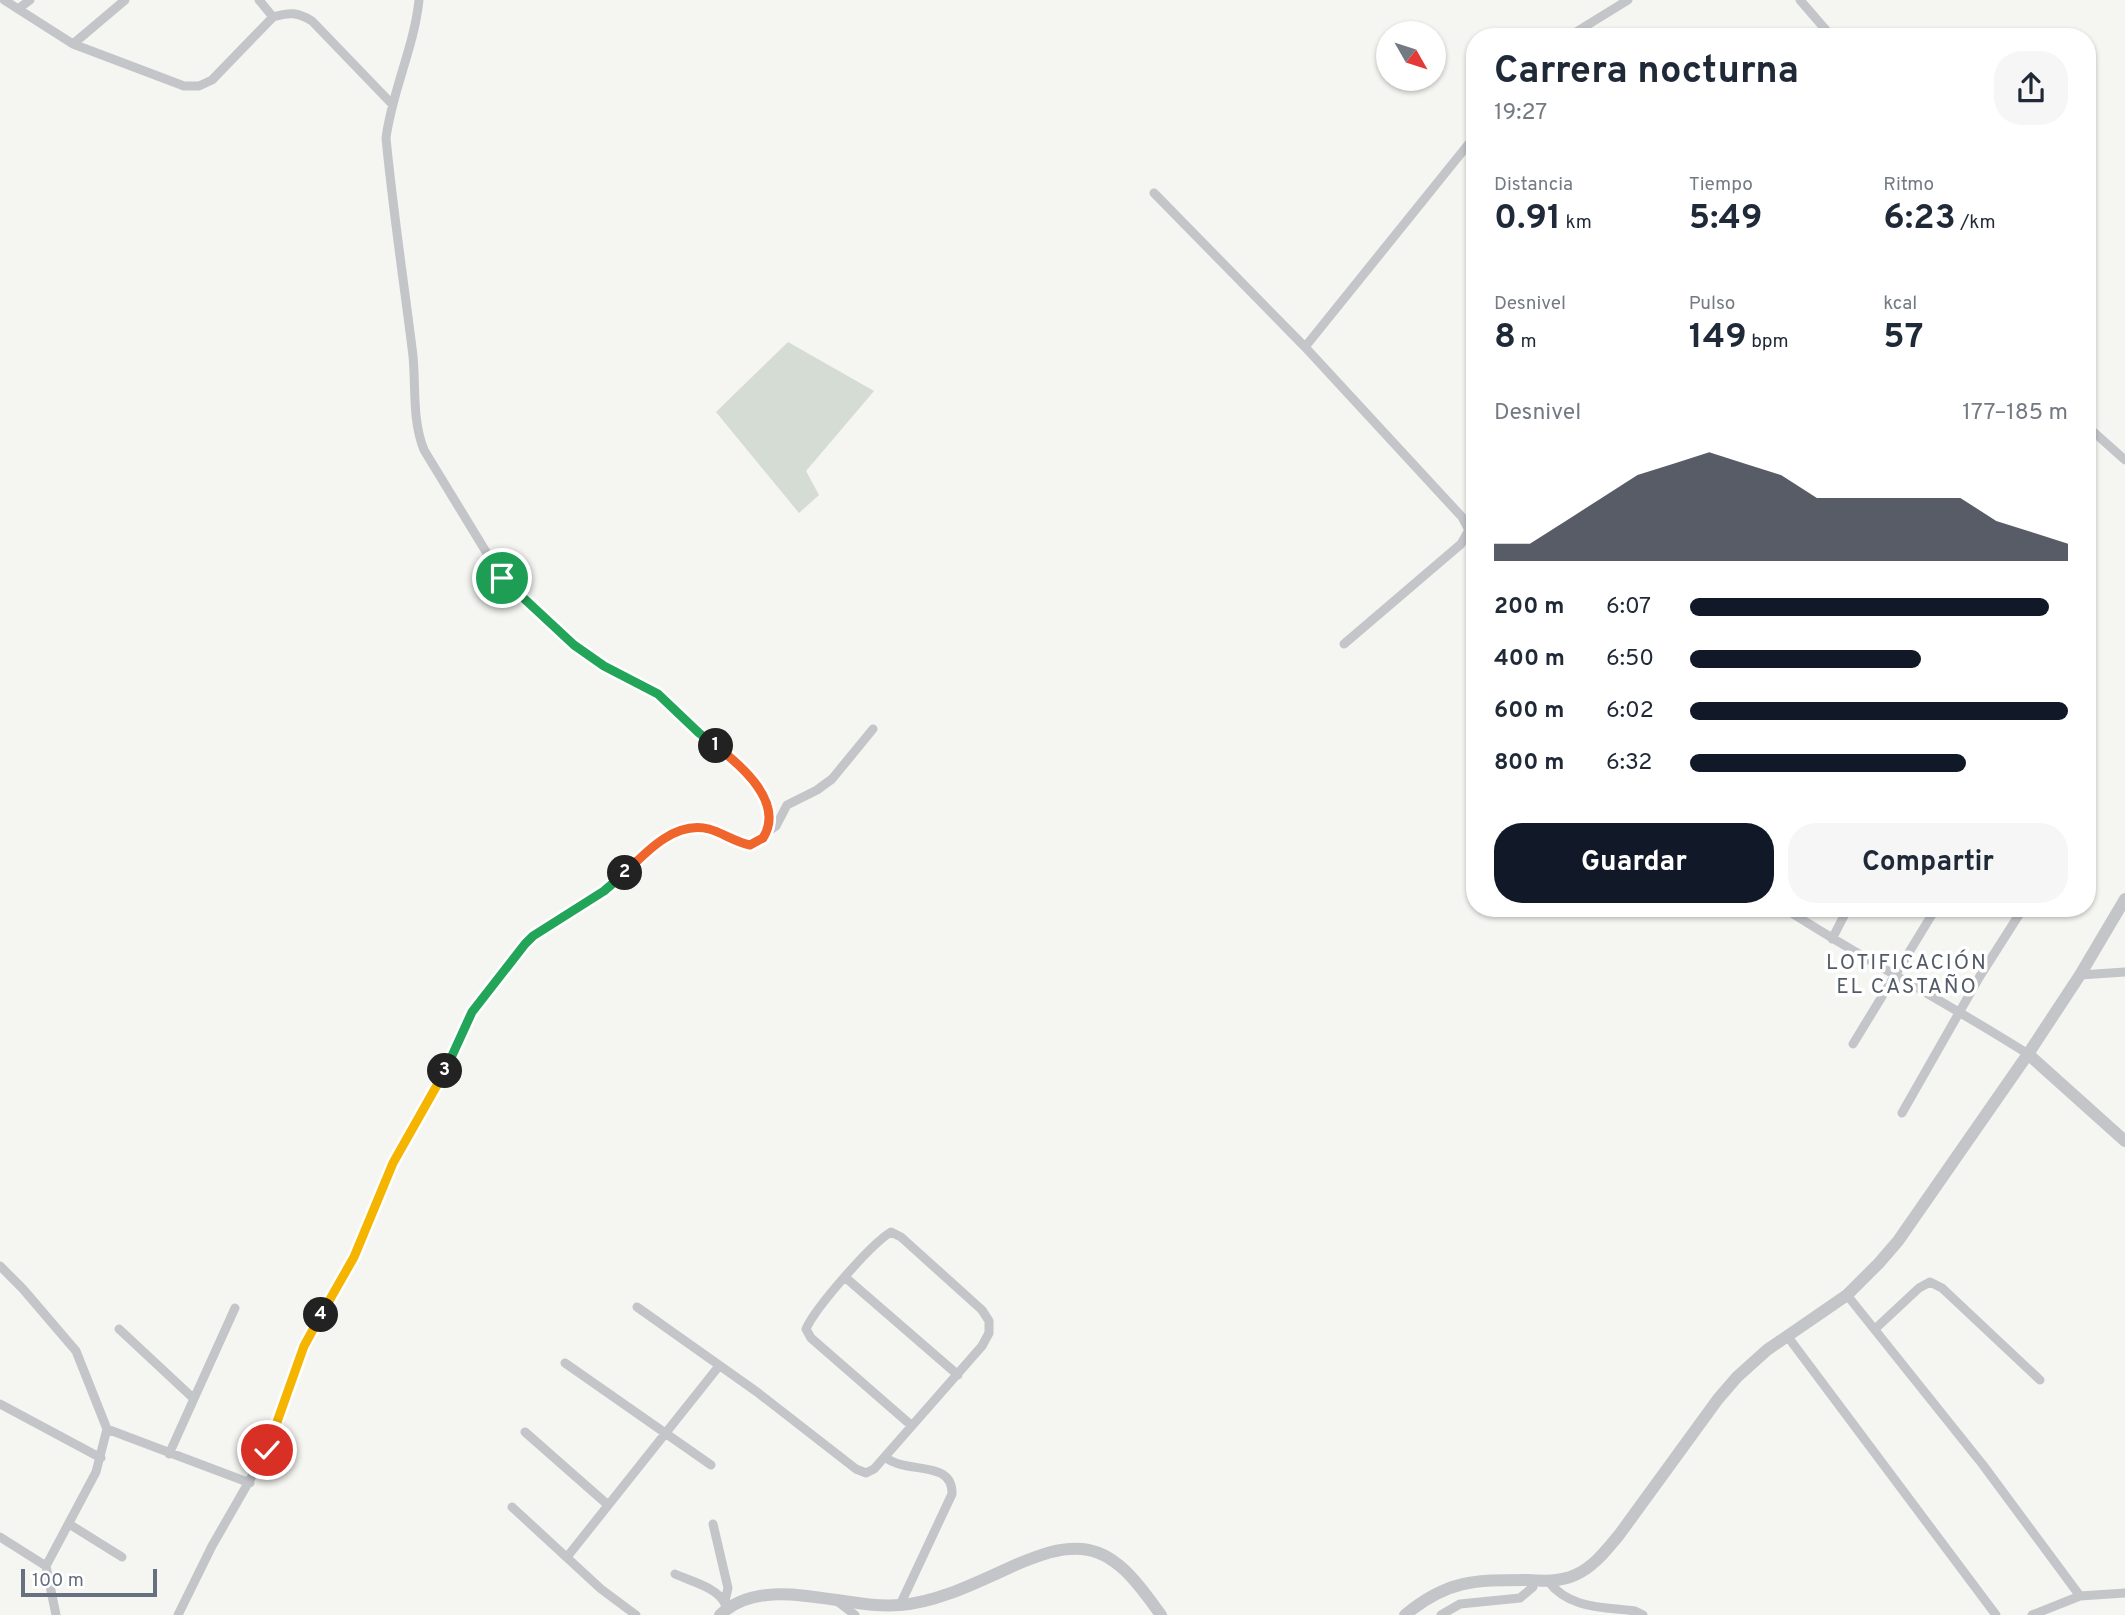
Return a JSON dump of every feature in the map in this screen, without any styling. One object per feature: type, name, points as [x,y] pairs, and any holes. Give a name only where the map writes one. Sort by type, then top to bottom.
[{"type":"street","points":[[5,0],[73,44],[184,86],[200,86],[212,80],[273,17],[300,13],[312,20],[392,104]]},
{"type":"street","points":[[18,9],[30,0]]},
{"type":"street","points":[[73,44],[125,0]]},
{"type":"street","points":[[259,0],[273,17]]},
{"type":"street","points":[[419,0],[407,62],[392,104],[386,138],[415,377],[415,419],[424,450],[502,578],[574,645],[604,666],[658,694],[699,733],[730,756],[770,808],[767,832]]},
{"type":"street","points":[[1583,28],[1628,0]]},
{"type":"street","points":[[1800,0],[1824,28]]},
{"type":"street","points":[[1305,347],[1466,147]]},
{"type":"street","points":[[1154,193],[1305,347],[1466,524]]},
{"type":"street","points":[[2096,434],[2125,460]]},
{"type":"street","points":[[1344,644],[1461,544],[1466,535]]},
{"type":"street","points":[[178,1615],[212,1546],[267,1450],[304,1346],[354,1257],[393,1163],[433,1094],[472,1012],[525,944],[533,936],[604,891],[668,835],[702,827],[750,845],[757,843],[776,825],[787,805],[832,779],[873,729]]},
{"type":"street","points":[[1405,1615],[1424,1599],[1442,1589],[1459,1584],[1499,1580],[1541,1581],[1577,1574],[1604,1553],[1724,1391],[1753,1362],[1847,1295],[1879,1264],[1919,1214],[2028,1054],[2124,904]]},
{"type":"street","points":[[1798,917],[1895,976],[1960,1011],[2028,1054],[2125,1141]]},
{"type":"street","points":[[1832,939],[1843,917]]},
{"type":"street","points":[[1853,1044],[1931,917]]},
{"type":"street","points":[[1902,1113],[2018,917]]},
{"type":"street","points":[[2080,975],[2125,972]]},
{"type":"street","points":[[637,1307],[757,1392],[856,1469],[866,1473],[874,1469],[958,1375],[989,1333],[989,1321],[982,1310],[901,1237],[891,1232],[883,1237],[810,1319],[806,1329],[811,1338],[912,1426]]},
{"type":"street","points":[[0,1266],[76,1351],[107,1430],[93,1480],[46,1566],[56,1615]]},
{"type":"street","points":[[846,1278],[958,1375]]},
{"type":"street","points":[[1875,1329],[1919,1288],[1930,1282],[1942,1288],[2039,1380]]},
{"type":"street","points":[[1847,1295],[1983,1465],[2080,1596]]},
{"type":"street","points":[[169,1454],[235,1308]]},
{"type":"street","points":[[119,1329],[193,1398]]},
{"type":"street","points":[[1788,1337],[1996,1615]]},
{"type":"street","points":[[565,1363],[711,1465]]},
{"type":"street","points":[[567,1557],[719,1366]]},
{"type":"street","points":[[0,1404],[101,1458]]},
{"type":"street","points":[[107,1430],[250,1483]]},
{"type":"street","points":[[525,1432],[608,1505]]},
{"type":"street","points":[[884,1457],[899,1466],[938,1471],[947,1475],[953,1483],[952,1493],[900,1605]]},
{"type":"street","points":[[512,1507],[601,1589],[636,1615]]},
{"type":"street","points":[[69,1524],[122,1557]]},
{"type":"street","points":[[713,1524],[728,1588],[724,1608]]},
{"type":"street","points":[[0,1537],[46,1566]]},
{"type":"street","points":[[724,1608],[745,1599],[773,1593],[900,1605],[925,1601],[1043,1554],[1065,1549],[1083,1549],[1099,1552],[1114,1561],[1161,1615]]},
{"type":"street","points":[[675,1573],[714,1591],[724,1608]]},
{"type":"street","points":[[1441,1615],[1452,1607],[1472,1602],[1520,1598],[1541,1581]]},
{"type":"street","points":[[1541,1581],[1565,1598],[1580,1603],[1635,1611],[1643,1615]]},
{"type":"street","points":[[2036,1614],[2080,1596],[2125,1593]]},
{"type":"street","points":[[836,1601],[855,1615]]},
{"type":"shaded area","points":[[788,342],[874,391],[806,471],[819,495],[799,513],[716,412]]},
{"type":"district","name":"LOTIFICACIÓN EL CASTAÑO","points":[[1907,974]]},
{"type":"route","points":[[267,1450],[304,1346],[354,1257],[372,1208],[393,1163],[433,1094],[472,1012],[525,944],[533,936],[604,891],[668,835],[702,827],[750,845],[757,843],[767,832],[770,808],[730,756],[699,733],[658,694],[604,666],[574,645],[502,578]]}]
